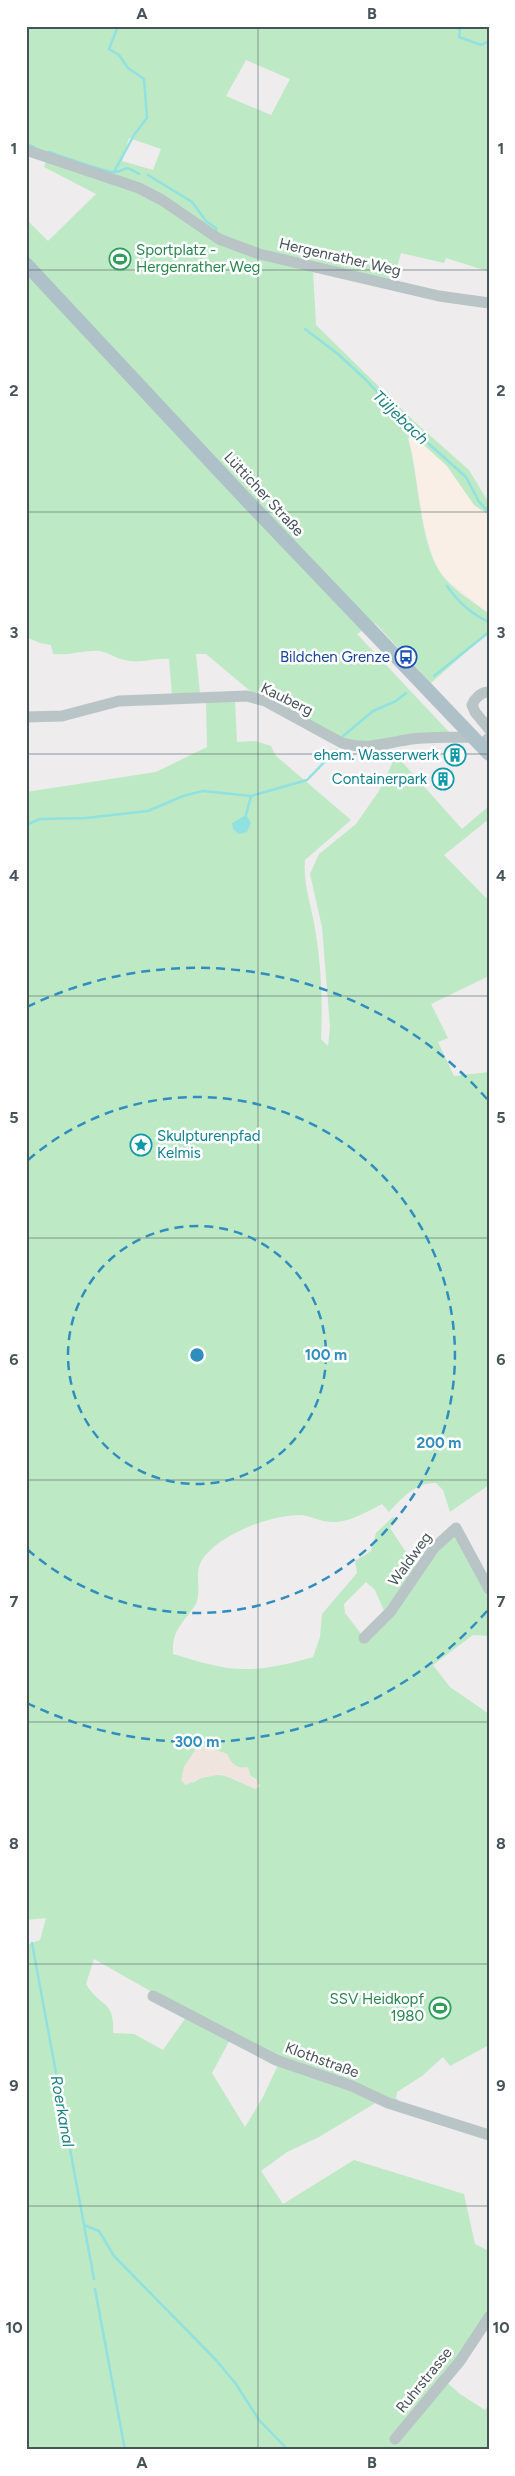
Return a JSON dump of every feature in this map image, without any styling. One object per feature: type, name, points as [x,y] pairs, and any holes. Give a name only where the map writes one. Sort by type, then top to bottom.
[{"type":"main road","name":"Lütticher Straße","points":[[26,264],[483,743]]},
{"type":"street","name":"Hergenrather Weg","points":[[26,150],[150,193],[219,239],[234,246],[259,254],[439,296],[489,303]]},
{"type":"street","points":[[489,692],[483,693],[474,700],[472,705],[474,712],[489,729]]},
{"type":"street","name":"Kauberg","points":[[26,717],[62,716],[119,702],[247,696],[265,702],[342,743],[354,746],[381,746],[408,740],[483,743]]},
{"type":"street","name":"Waldweg","points":[[364,1638],[387,1617],[434,1548],[456,1528],[489,1589]]},
{"type":"street","name":"Klothstraße","points":[[153,1996],[276,2060],[352,2086],[388,2103],[489,2135]]},
{"type":"street","name":"Ruhrstrasse","points":[[396,2439],[475,2339],[489,2317]]},
{"type":"shaded area","points":[[412,435],[447,466],[474,505],[489,515],[489,614],[442,575],[433,558],[424,524],[413,456],[408,438]]},
{"type":"green space","points":[[26,26],[489,26],[489,280],[487,271],[446,258],[444,263],[401,253],[394,278],[404,293],[313,270],[316,325],[416,423],[469,470],[489,503],[489,515],[474,505],[447,466],[413,435],[408,438],[420,509],[434,562],[452,586],[489,614],[489,632],[431,683],[375,623],[357,634],[449,732],[381,743],[342,739],[255,695],[206,654],[196,654],[200,693],[172,695],[169,659],[130,661],[96,651],[53,654],[51,645],[26,637],[26,219],[48,241],[96,194],[44,167],[49,153],[26,145]],"holes":[[[246,60],[290,79],[271,115],[226,96]],[[129,138],[161,149],[153,170],[122,161]]]},
{"type":"green space","points":[[235,700],[237,742],[255,741],[271,746],[276,756],[351,820],[305,860],[306,886],[315,928],[320,969],[322,997],[321,1039],[328,1046],[330,1027],[322,927],[310,874],[319,854],[356,824],[379,791],[396,755],[462,829],[489,806],[489,819],[444,855],[489,901],[489,976],[431,1004],[448,1038],[438,1042],[454,1076],[489,1072],[489,1485],[450,1512],[443,1490],[436,1483],[429,1483],[410,1492],[389,1512],[382,1504],[354,1518],[336,1522],[303,1515],[287,1516],[260,1523],[232,1535],[220,1542],[202,1560],[198,1570],[198,1596],[196,1603],[178,1628],[174,1637],[173,1654],[210,1664],[239,1669],[273,1667],[313,1657],[320,1637],[322,1614],[357,1573],[355,1561],[371,1551],[376,1533],[393,1517],[397,1521],[390,1528],[419,1572],[456,1528],[489,1589],[489,1636],[473,1635],[433,1665],[450,1687],[489,1714],[489,2045],[450,2066],[443,2057],[422,2076],[397,2092],[396,2098],[403,2105],[290,2062],[232,2036],[212,2073],[245,2127],[263,2097],[279,2063],[379,2101],[319,2137],[287,2152],[261,2171],[283,2204],[354,2160],[464,2194],[475,2244],[489,2251],[489,2317],[444,2380],[460,2394],[485,2410],[489,2404],[489,2450],[26,2450],[26,1945],[40,1940],[46,1918],[26,1920],[26,792],[156,772],[207,747],[206,702]],"holes":[[[366,1582],[375,1590],[387,1618],[365,1639],[345,1613],[344,1604]],[[207,1747],[227,1754],[232,1764],[257,1780],[255,1789],[240,1780],[224,1775],[200,1778],[193,1783],[184,1767],[196,1750]],[[94,1959],[189,2013],[163,2050],[134,2034],[113,2033],[112,2014],[86,1984]]]},
{"type":"sand","points":[[207,1747],[227,1754],[237,1766],[248,1767],[251,1777],[261,1786],[255,1789],[221,1774],[198,1779],[186,1785],[181,1780],[184,1767],[195,1750]]},
{"type":"water","points":[[246,815],[251,823],[247,832],[239,834],[233,829],[232,823]]},
{"type":"waterway","points":[[114,172],[134,135],[147,118],[144,79],[128,68],[119,55],[109,49],[118,26]]},
{"type":"waterway","points":[[457,26],[460,31],[459,37],[481,45],[489,41]]},
{"type":"waterway","points":[[26,144],[34,147]]},
{"type":"waterway","points":[[49,152],[110,172],[127,168],[139,174]]},
{"type":"waterway","points":[[148,175],[192,202],[206,221],[216,228],[216,232]]},
{"type":"waterway","name":"Tüljebach","points":[[305,329],[338,354],[365,379],[411,428],[466,477],[479,502],[489,512]]},
{"type":"waterway","name":"Tüljebach","points":[[447,586],[465,607],[489,622]]},
{"type":"waterway","points":[[434,676],[489,632]]},
{"type":"waterway","points":[[342,737],[373,711],[396,701],[406,693]]},
{"type":"waterway","points":[[26,825],[40,819],[86,818],[148,811],[183,796],[203,791],[251,796],[307,780],[336,750]]},
{"type":"waterway","points":[[246,815],[251,796]]},
{"type":"waterway","name":"Roerkanal","points":[[32,1943],[94,2279]]},
{"type":"waterway","points":[[84,2225],[99,2231],[114,2256],[216,2360],[236,2384],[259,2420],[288,2450]]},
{"type":"waterway","name":"Roerkanal","points":[[95,2289],[125,2450]]},
{"type":"place","name":"Sportplatz - Hergenrather Weg","points":[[120,259]]},
{"type":"place","name":"Bildchen Grenze","points":[[406,657]]},
{"type":"place","name":"ehem. Wasserwerk","points":[[455,755]]},
{"type":"place","name":"Containerpark","points":[[443,779]]},
{"type":"place","name":"Skulpturenpfad Kelmis","points":[[141,1145]]},
{"type":"place","name":"SSV Heidkopf 1980","points":[[440,2008]]}]
